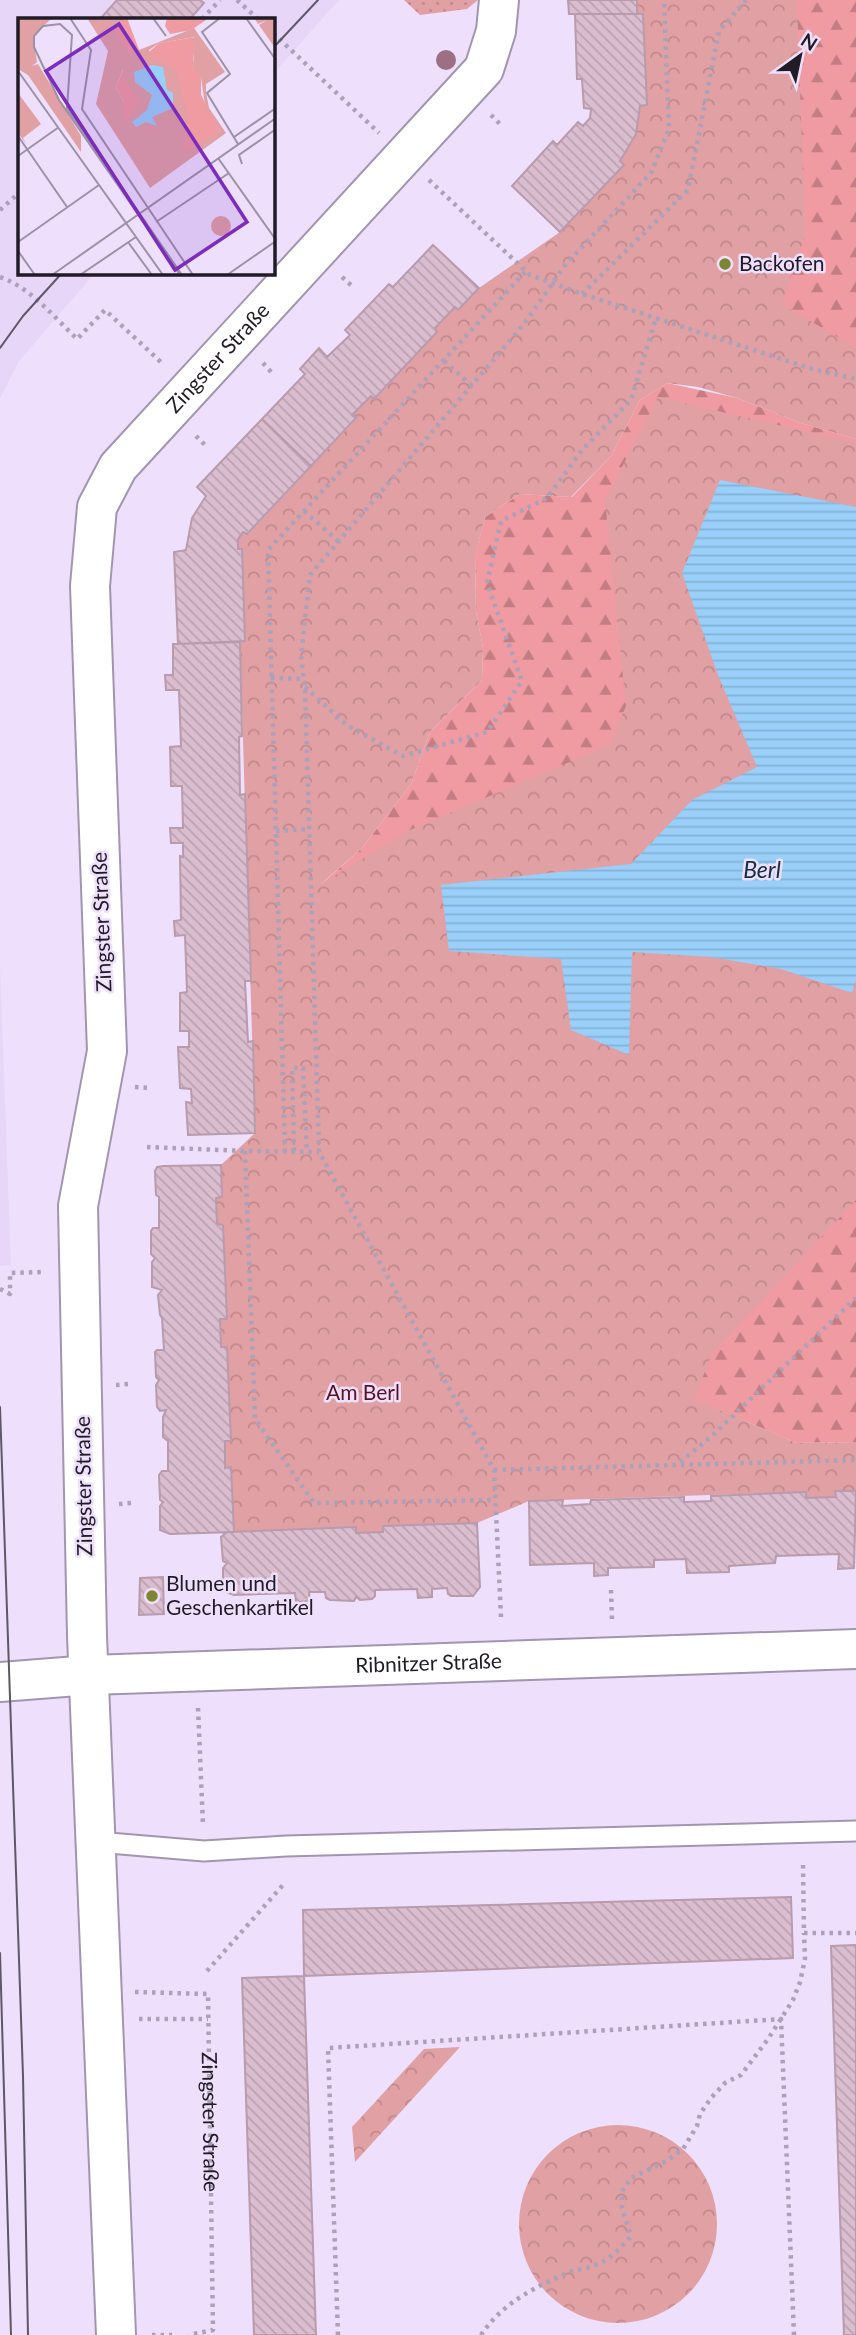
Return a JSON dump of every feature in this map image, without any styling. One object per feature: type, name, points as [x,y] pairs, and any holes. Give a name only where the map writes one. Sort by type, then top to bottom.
[{"type":"street","name":"Zingster Straße","points":[[117,2335],[90,1675],[78,1206],[107,1051],[90,586],[97,507],[118,467],[484,69],[496,32],[499,0]]},
{"type":"street","name":"Ribnitzer Straße","points":[[0,1682],[90,1675],[856,1649]]},
{"type":"lane","points":[[97,1842],[204,1851],[286,1846],[856,1831]]},
{"type":"path","points":[[203,18],[220,0]]},
{"type":"path","points":[[237,0],[257,18]]},
{"type":"path","points":[[501,1618],[494,1470],[319,1152],[305,687],[301,656],[310,575],[524,324],[566,264],[651,173],[669,129],[664,0]]},
{"type":"path","points":[[582,294],[688,190],[719,32],[746,0]]},
{"type":"path","points":[[275,35],[350,107]]},
{"type":"path","points":[[405,157],[530,275],[810,368],[856,379]]},
{"type":"path","points":[[0,209],[18,194]]},
{"type":"path","points":[[285,1152],[268,550],[526,271]]},
{"type":"path","points":[[0,277],[26,290],[77,339],[105,310],[190,390]]},
{"type":"path","points":[[305,687],[348,726],[403,756],[487,732],[522,681],[487,583],[501,521],[547,498],[582,450],[631,400],[656,318]]},
{"type":"path","points":[[444,361],[472,386]]},
{"type":"path","points":[[304,511],[338,542]]},
{"type":"path","points":[[271,678],[304,678]]},
{"type":"path","points":[[276,831],[309,829]]},
{"type":"path","points":[[294,1152],[292,1068],[303,1068],[307,1152]]},
{"type":"path","points":[[147,1147],[245,1152],[319,1152]]},
{"type":"path","points":[[245,1152],[255,1419],[314,1503],[495,1500]]},
{"type":"path","points":[[678,1463],[712,1436],[856,1298]]},
{"type":"path","points":[[494,1470],[856,1460]]},
{"type":"path","points":[[196,1671],[204,1851]]},
{"type":"path","points":[[481,2335],[494,2316],[524,2293],[570,2272],[592,2267],[620,2250],[631,2236],[622,2208],[622,2192],[631,2178],[666,2161],[683,2149],[711,2098],[725,2083],[741,2075],[781,2019],[793,2000],[805,1959],[803,1865]]},
{"type":"path","points":[[207,1971],[283,1885]]},
{"type":"path","points":[[804,1933],[856,1933]]},
{"type":"path","name":"Zingster Straße","points":[[103,2005],[208,1994],[213,2330],[189,2335]]},
{"type":"path","points":[[103,2005],[208,2019]]},
{"type":"path","points":[[338,2335],[328,2048],[781,2019]]},
{"type":"path","points":[[781,2019],[794,2335]]},
{"type":"shaded area","points":[[0,0],[339,0],[275,72],[275,18],[18,18],[18,275],[93,275],[19,361],[0,399]]},
{"type":"shaded area","points":[[0,965],[11,1265],[0,1266]]},
{"type":"green space","points":[[404,0],[478,0],[467,9],[420,15]]},
{"type":"green space","name":"Am Berl","points":[[637,0],[797,0],[805,235],[782,304],[856,348],[856,439],[801,423],[737,398],[698,387],[667,383],[640,400],[611,456],[571,497],[520,494],[485,517],[475,556],[476,611],[483,648],[482,680],[430,732],[411,784],[362,848],[321,884],[408,831],[609,745],[626,706],[605,500],[658,397],[856,443],[856,1200],[712,1354],[694,1399],[797,1443],[856,1442],[856,1491],[836,1491],[836,1497],[806,1498],[806,1492],[529,1501],[477,1523],[383,1526],[383,1532],[356,1533],[355,1527],[234,1532],[231,1468],[225,1468],[225,1441],[231,1440],[227,1347],[221,1347],[220,1319],[227,1318],[223,1225],[217,1224],[216,1198],[222,1197],[221,1165],[255,1133],[240,642],[245,640],[242,549],[238,549],[238,539],[243,532],[248,534],[356,419],[352,415],[371,396],[375,399],[437,332],[435,328],[455,307],[458,310],[479,288],[560,232],[624,165],[620,161],[640,106],[647,105],[643,14],[637,14]]},
{"type":"green space","points":[[735,0],[856,0],[856,371],[688,255]]},
{"type":"green space","points":[[667,383],[737,398],[801,423],[856,439],[856,1442],[797,1443],[652,1382],[317,888],[362,848],[411,784],[430,732],[482,680],[483,648],[476,611],[475,555],[485,517],[520,494],[572,497],[611,456],[640,400]]},
{"type":"green space","points":[[460,2047],[355,2162],[352,2127],[424,2049]]},
{"type":"green space","points":[[618,2125],[656,2133],[688,2154],[709,2186],[717,2224],[709,2262],[688,2294],[656,2315],[618,2323],[580,2315],[548,2294],[527,2262],[519,2224],[527,2186],[548,2154],[580,2133]]},
{"type":"water","name":"Berl","points":[[720,480],[856,507],[856,980],[852,993],[781,969],[711,957],[632,952],[629,1055],[571,1030],[561,959],[449,951],[441,885],[631,864],[692,800],[757,767],[718,675],[682,573]]},
{"type":"building","points":[[117,0],[200,0],[204,3],[191,18],[101,18]]},
{"type":"building","points":[[568,0],[637,0],[637,14],[569,14]]},
{"type":"building","points":[[575,14],[643,14],[647,105],[640,106],[636,134],[620,161],[624,165],[560,232],[512,186],[553,141],[557,145],[578,122],[583,126],[590,118],[591,109],[584,108],[582,79],[577,79]]},
{"type":"building","points":[[433,245],[479,288],[458,310],[455,307],[435,328],[437,332],[374,399],[371,396],[352,415],[356,418],[311,466],[262,419],[305,374],[300,369],[319,348],[327,357],[350,335],[345,330],[389,284],[393,287]]},
{"type":"building","points":[[262,419],[311,466],[247,534],[243,532],[238,539],[238,549],[242,549],[245,641],[178,644],[174,552],[186,550],[192,518],[206,496],[197,487]]},
{"type":"building","points":[[240,642],[240,795],[245,794],[251,981],[245,981],[248,1042],[253,1041],[255,1133],[188,1135],[186,1102],[192,1103],[191,1089],[180,1088],[178,1047],[189,1047],[189,1031],[180,1031],[180,993],[187,992],[185,935],[175,936],[174,921],[181,920],[180,856],[183,857],[183,843],[171,843],[170,828],[183,828],[182,786],[171,786],[170,747],[181,746],[179,690],[166,690],[165,675],[173,675],[173,644]]},
{"type":"building","points":[[221,1165],[222,1197],[216,1198],[217,1224],[223,1225],[227,1319],[220,1319],[221,1347],[227,1347],[231,1441],[225,1441],[225,1468],[231,1467],[234,1532],[170,1534],[160,1530],[160,1506],[163,1502],[160,1500],[159,1475],[162,1471],[168,1471],[168,1441],[163,1437],[163,1417],[166,1410],[160,1411],[157,1407],[156,1385],[159,1380],[156,1377],[155,1352],[164,1350],[158,1295],[162,1290],[152,1287],[152,1262],[155,1258],[151,1254],[151,1231],[153,1228],[159,1228],[159,1197],[156,1195],[155,1171],[157,1167],[164,1166]]},
{"type":"building","points":[[835,1491],[856,1491],[854,1568],[838,1569],[839,1554],[776,1556],[775,1563],[729,1566],[729,1572],[687,1573],[686,1559],[654,1560],[654,1567],[608,1568],[608,1575],[594,1576],[594,1563],[530,1565],[529,1501],[563,1500],[562,1506],[590,1504],[591,1500],[684,1497],[684,1502],[711,1501],[711,1496],[806,1492],[806,1498],[836,1497]]},
{"type":"building","points":[[477,1523],[480,1587],[473,1596],[451,1596],[447,1588],[432,1589],[432,1597],[418,1598],[417,1589],[375,1590],[372,1599],[360,1600],[356,1597],[354,1601],[330,1600],[326,1598],[325,1592],[309,1592],[310,1601],[296,1602],[295,1593],[234,1595],[223,1591],[223,1568],[227,1563],[223,1561],[221,1537],[227,1532],[356,1527],[356,1533],[383,1532],[383,1526]]},
{"type":"building","name":"Blumen und Geschenkartikel","points":[[163,1577],[164,1614],[139,1615],[140,1578]]},
{"type":"building","points":[[791,1897],[793,1958],[304,1976],[303,1910]]},
{"type":"building","points":[[856,1945],[856,2335],[844,2335],[831,1946]]},
{"type":"building","points":[[304,1976],[316,2335],[254,2335],[242,1978]]},
{"type":"tram line","points":[[275,46],[318,0]]},
{"type":"tram line","points":[[0,348],[23,316],[60,275]]},
{"type":"tram line","points":[[0,1407],[23,2076],[28,2335]]},
{"type":"tram line","points":[[0,1953],[11,2335]]},
{"type":"place","name":"Backofen","points":[[725,264]]},
{"type":"place","name":"Blumen und Geschenkartikel","points":[[152,1596]]}]
